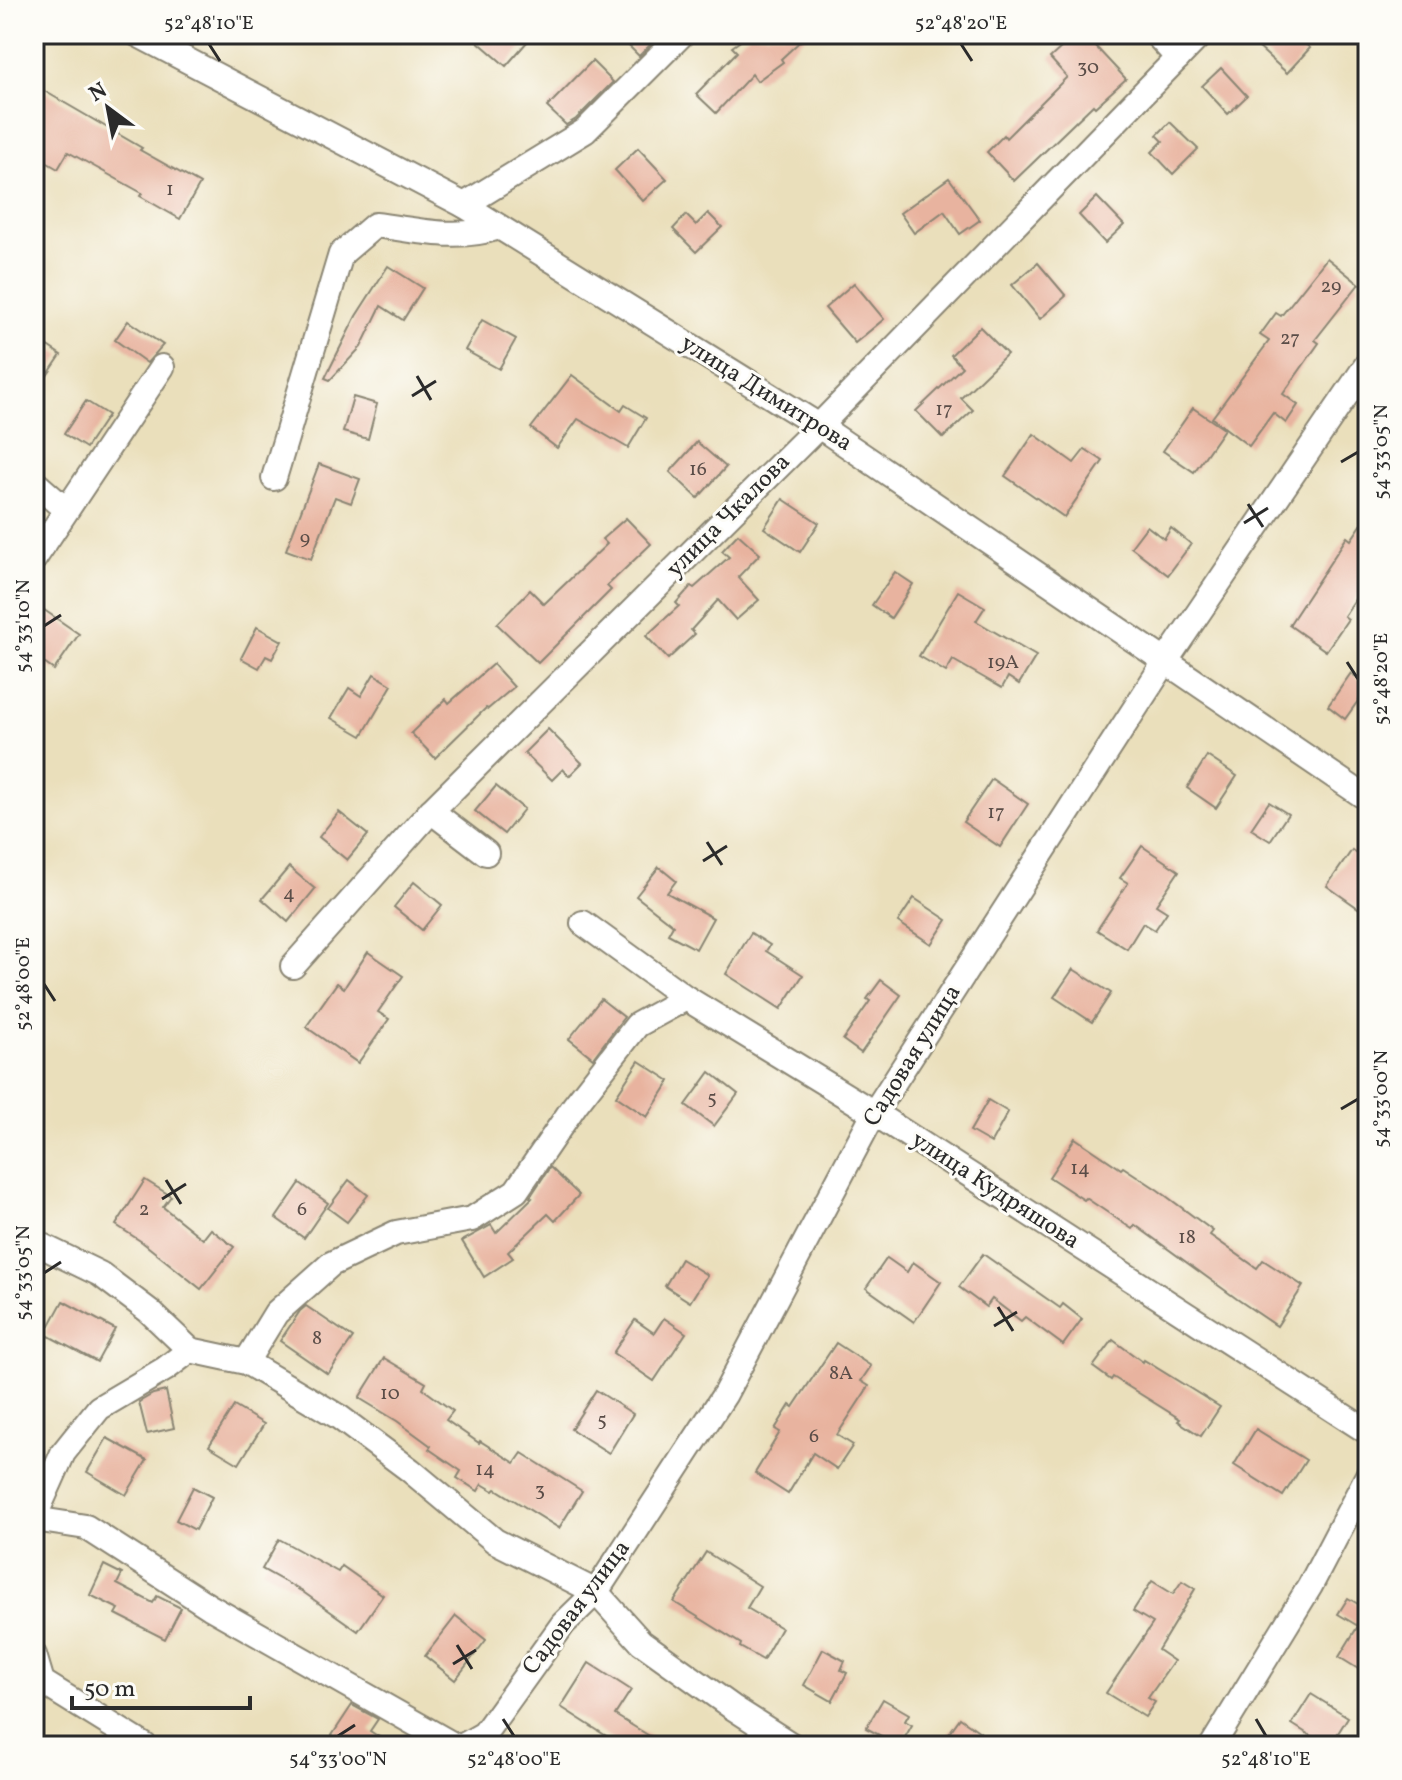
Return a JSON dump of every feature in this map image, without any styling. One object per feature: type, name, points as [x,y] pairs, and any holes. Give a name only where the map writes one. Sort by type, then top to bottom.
[{"type":"street","name":"улица Димитрова","points":[[137,34],[464,205],[819,426],[1368,799]]},
{"type":"street","points":[[464,205],[585,131],[682,34]]},
{"type":"street","points":[[1156,34],[1178,58]]},
{"type":"street","name":"улица Чкалова","points":[[293,966],[431,811],[819,426],[1201,34]]},
{"type":"street","points":[[274,478],[341,254],[375,225],[454,235],[479,233],[499,227]]},
{"type":"street","name":"Садовая улица","points":[[463,1746],[484,1734],[563,1624],[596,1592],[725,1394],[874,1113],[1165,662],[1368,363]]},
{"type":"street","points":[[34,559],[162,367]]},
{"type":"street","points":[[34,482],[66,510]]},
{"type":"street","points":[[431,811],[486,853]]},
{"type":"street","name":"улица Кудряшова","points":[[583,923],[686,998],[874,1113],[1368,1432]]},
{"type":"street","points":[[246,1362],[276,1313],[331,1264],[396,1233],[472,1219],[516,1191],[575,1105],[637,1025],[686,998]]},
{"type":"street","points":[[34,1242],[100,1274],[149,1311],[190,1350],[246,1362],[339,1417],[410,1470],[495,1541],[596,1592],[641,1642],[793,1746]]},
{"type":"street","points":[[190,1350],[165,1369],[99,1408],[63,1453],[34,1519],[86,1527],[210,1607],[455,1746]]},
{"type":"street","points":[[1212,1746],[1310,1586],[1368,1475]]},
{"type":"street","points":[[34,1655],[42,1682],[145,1746]]},
{"type":"building","points":[[469,34],[534,34],[506,66]]},
{"type":"building","points":[[617,34],[661,34],[639,56]]},
{"type":"building","points":[[750,34],[808,34],[781,59],[783,62],[757,81],[752,74],[716,113],[696,94],[737,52],[732,47]]},
{"type":"building","points":[[1076,34],[1084,34],[1126,79],[1095,107],[1093,105],[1014,181],[987,152],[1004,135],[1006,138],[1067,77],[1050,58]]},
{"type":"building","points":[[1268,34],[1294,34],[1310,48],[1287,73],[1257,46]]},
{"type":"building","points":[[592,61],[613,82],[566,125],[547,107]]},
{"type":"building","points":[[1221,68],[1247,96],[1228,114],[1202,86]]},
{"type":"building","points":[[34,85],[200,184],[180,219],[140,196],[142,193],[68,152],[58,169],[34,155]]},
{"type":"building","points":[[1170,122],[1198,149],[1173,174],[1152,152],[1163,141],[1157,135]]},
{"type":"building","points":[[638,148],[667,179],[643,201],[615,170]]},
{"type":"building","points":[[949,178],[980,220],[960,234],[944,211],[914,233],[900,213]]},
{"type":"building","points":[[1097,197],[1124,225],[1105,243],[1079,215]]},
{"type":"building","points":[[708,213],[722,227],[696,252],[673,229],[686,215],[696,225]]},
{"type":"building","points":[[1327,258],[1359,284],[1315,340],[1319,343],[1283,394],[1298,405],[1286,423],[1273,413],[1249,446],[1212,418],[1269,341],[1260,335],[1276,313],[1281,316]]},
{"type":"building","points":[[1038,263],[1066,296],[1040,319],[1012,285]]},
{"type":"building","points":[[388,266],[423,288],[403,320],[381,306],[361,347],[330,380],[325,378],[356,316]]},
{"type":"building","points":[[854,283],[884,319],[855,343],[825,308]]},
{"type":"building","points":[[482,320],[516,339],[499,369],[465,350]]},
{"type":"building","points":[[128,321],[163,345],[147,363],[115,340]]},
{"type":"building","points":[[980,327],[1007,354],[961,398],[973,410],[943,438],[916,411],[962,367],[951,355]]},
{"type":"building","points":[[34,337],[61,355],[34,395]]},
{"type":"building","points":[[572,375],[621,411],[625,405],[646,418],[628,448],[578,419],[557,448],[531,428]]},
{"type":"building","points":[[353,397],[377,404],[368,439],[343,432]]},
{"type":"building","points":[[86,401],[108,415],[86,448],[64,434]]},
{"type":"building","points":[[1193,408],[1224,429],[1194,472],[1163,451]]},
{"type":"building","points":[[1034,434],[1074,463],[1085,449],[1103,461],[1064,517],[1005,476]]},
{"type":"building","points":[[697,442],[726,467],[698,498],[670,472]]},
{"type":"building","points":[[319,464],[360,479],[351,503],[335,497],[311,559],[286,550]]},
{"type":"building","points":[[783,499],[819,523],[800,552],[764,528]]},
{"type":"building","points":[[1368,515],[1368,580],[1344,616],[1348,619],[1326,651],[1289,625],[1347,537],[1351,540]]},
{"type":"building","points":[[626,518],[651,544],[607,586],[611,590],[538,663],[497,624],[530,590],[544,604],[607,544],[602,539]]},
{"type":"building","points":[[1147,526],[1164,539],[1171,528],[1191,544],[1168,575],[1131,547]]},
{"type":"building","points":[[738,534],[760,554],[738,577],[759,600],[736,620],[718,600],[691,630],[695,634],[668,659],[646,636],[679,606],[676,603],[691,586],[694,588],[729,557],[722,551]]},
{"type":"building","points":[[895,572],[913,584],[891,618],[872,605]]},
{"type":"building","points":[[958,591],[985,607],[976,621],[1036,656],[1019,684],[1008,677],[1002,688],[953,660],[946,672],[919,656]]},
{"type":"building","points":[[34,603],[79,634],[54,670],[34,656]]},
{"type":"building","points":[[257,627],[282,641],[272,659],[266,656],[259,668],[241,658]]},
{"type":"building","points":[[493,664],[514,687],[486,708],[435,758],[411,733],[446,699],[449,703]]},
{"type":"building","points":[[1351,673],[1368,687],[1345,719],[1328,706]]},
{"type":"building","points":[[374,674],[392,685],[362,736],[331,718],[349,688],[361,696]]},
{"type":"building","points":[[548,729],[582,763],[569,776],[563,769],[552,780],[524,753]]},
{"type":"building","points":[[1207,756],[1237,776],[1216,808],[1187,788]]},
{"type":"building","points":[[992,779],[1028,804],[1000,847],[963,822]]},
{"type":"building","points":[[496,786],[524,809],[504,834],[475,811]]},
{"type":"building","points":[[1269,802],[1288,814],[1270,841],[1251,829]]},
{"type":"building","points":[[339,812],[368,835],[347,860],[319,837]]},
{"type":"building","points":[[1142,846],[1179,871],[1156,905],[1167,912],[1155,930],[1143,923],[1127,949],[1097,930],[1128,883],[1120,878]]},
{"type":"building","points":[[1352,850],[1368,862],[1368,915],[1327,886]]},
{"type":"building","points":[[289,867],[315,889],[288,922],[262,899]]},
{"type":"building","points":[[659,867],[676,881],[667,893],[713,918],[696,949],[668,934],[673,925],[636,896]]},
{"type":"building","points":[[414,882],[442,905],[422,930],[394,907]]},
{"type":"building","points":[[914,898],[947,920],[931,944],[898,922]]},
{"type":"building","points":[[751,933],[770,945],[766,951],[803,975],[781,1009],[726,974]]},
{"type":"building","points":[[368,952],[403,976],[378,1012],[389,1019],[358,1063],[306,1027],[337,983],[344,988]]},
{"type":"building","points":[[1073,969],[1111,993],[1092,1022],[1054,997]]},
{"type":"building","points":[[881,980],[901,995],[861,1053],[843,1040]]},
{"type":"building","points":[[601,999],[624,1017],[593,1058],[569,1039]]},
{"type":"building","points":[[639,1061],[670,1081],[647,1117],[616,1096]]},
{"type":"building","points":[[710,1072],[738,1094],[714,1126],[686,1105]]},
{"type":"building","points":[[988,1100],[1008,1112],[991,1143],[970,1131]]},
{"type":"building","points":[[1075,1138],[1158,1190],[1213,1231],[1210,1235],[1257,1268],[1263,1260],[1303,1286],[1277,1326],[1135,1225],[1132,1229],[1049,1177]]},
{"type":"building","points":[[550,1167],[579,1195],[555,1221],[548,1214],[508,1252],[513,1258],[484,1277],[462,1241],[491,1225],[496,1233],[532,1198]]},
{"type":"building","points":[[145,1180],[171,1196],[163,1207],[203,1239],[211,1229],[234,1247],[201,1289],[116,1225]]},
{"type":"building","points":[[349,1180],[368,1195],[347,1222],[328,1208]]},
{"type":"building","points":[[300,1183],[328,1203],[304,1238],[276,1218]]},
{"type":"building","points":[[983,1254],[1060,1308],[1063,1304],[1082,1319],[1063,1345],[1025,1317],[1021,1321],[992,1299],[986,1307],[959,1287]]},
{"type":"building","points":[[887,1258],[907,1272],[913,1262],[941,1282],[914,1322],[866,1288]]},
{"type":"building","points":[[681,1259],[707,1275],[690,1302],[665,1286]]},
{"type":"building","points":[[63,1301],[115,1329],[97,1362],[45,1334]]},
{"type":"building","points":[[306,1306],[353,1338],[328,1374],[280,1341]]},
{"type":"building","points":[[664,1318],[686,1333],[654,1381],[613,1353],[635,1320],[654,1333]]},
{"type":"building","points":[[1113,1340],[1143,1362],[1220,1407],[1201,1436],[1178,1421],[1180,1419],[1093,1367]]},
{"type":"building","points":[[836,1343],[871,1366],[861,1381],[869,1386],[837,1435],[853,1445],[837,1469],[813,1453],[788,1494],[755,1473],[780,1432],[775,1429]]},
{"type":"building","points":[[384,1358],[426,1383],[423,1389],[453,1411],[446,1420],[479,1443],[515,1463],[522,1453],[582,1491],[559,1528],[496,1489],[494,1491],[482,1484],[478,1491],[457,1478],[461,1471],[429,1449],[431,1446],[359,1398]]},
{"type":"building","points":[[596,1390],[633,1414],[609,1453],[571,1429]]},
{"type":"building","points":[[166,1391],[174,1428],[147,1434],[139,1402]]},
{"type":"building","points":[[234,1406],[264,1424],[239,1464],[209,1446]]},
{"type":"building","points":[[1256,1429],[1306,1460],[1283,1496],[1234,1465]]},
{"type":"building","points":[[107,1438],[147,1460],[126,1495],[87,1472]]},
{"type":"building","points":[[193,1487],[212,1497],[195,1530],[176,1520]]},
{"type":"building","points":[[279,1539],[338,1572],[342,1566],[383,1595],[358,1631],[303,1592],[262,1569]]},
{"type":"building","points":[[706,1552],[760,1586],[747,1608],[781,1628],[763,1660],[674,1602]]},
{"type":"building","points":[[104,1565],[122,1574],[117,1584],[153,1603],[157,1596],[181,1608],[165,1639],[116,1614],[119,1609],[90,1595]]},
{"type":"building","points":[[1152,1581],[1173,1594],[1182,1581],[1195,1589],[1158,1650],[1174,1661],[1148,1698],[1155,1702],[1145,1717],[1106,1693],[1153,1623],[1133,1611]]},
{"type":"building","points":[[1348,1598],[1368,1610],[1368,1675],[1339,1657],[1358,1626],[1338,1614]]},
{"type":"building","points":[[456,1616],[486,1640],[455,1680],[425,1656]]},
{"type":"building","points":[[823,1649],[845,1661],[841,1670],[847,1673],[832,1701],[804,1685]]},
{"type":"building","points":[[589,1663],[631,1690],[615,1715],[666,1746],[622,1746],[561,1707]]},
{"type":"building","points":[[1311,1694],[1348,1717],[1330,1746],[1292,1724]]},
{"type":"building","points":[[883,1699],[909,1714],[905,1721],[912,1725],[900,1746],[866,1728]]},
{"type":"building","points":[[352,1705],[378,1719],[370,1731],[393,1746],[325,1746]]},
{"type":"building","points":[[960,1718],[980,1732],[970,1746],[940,1746]]}]
